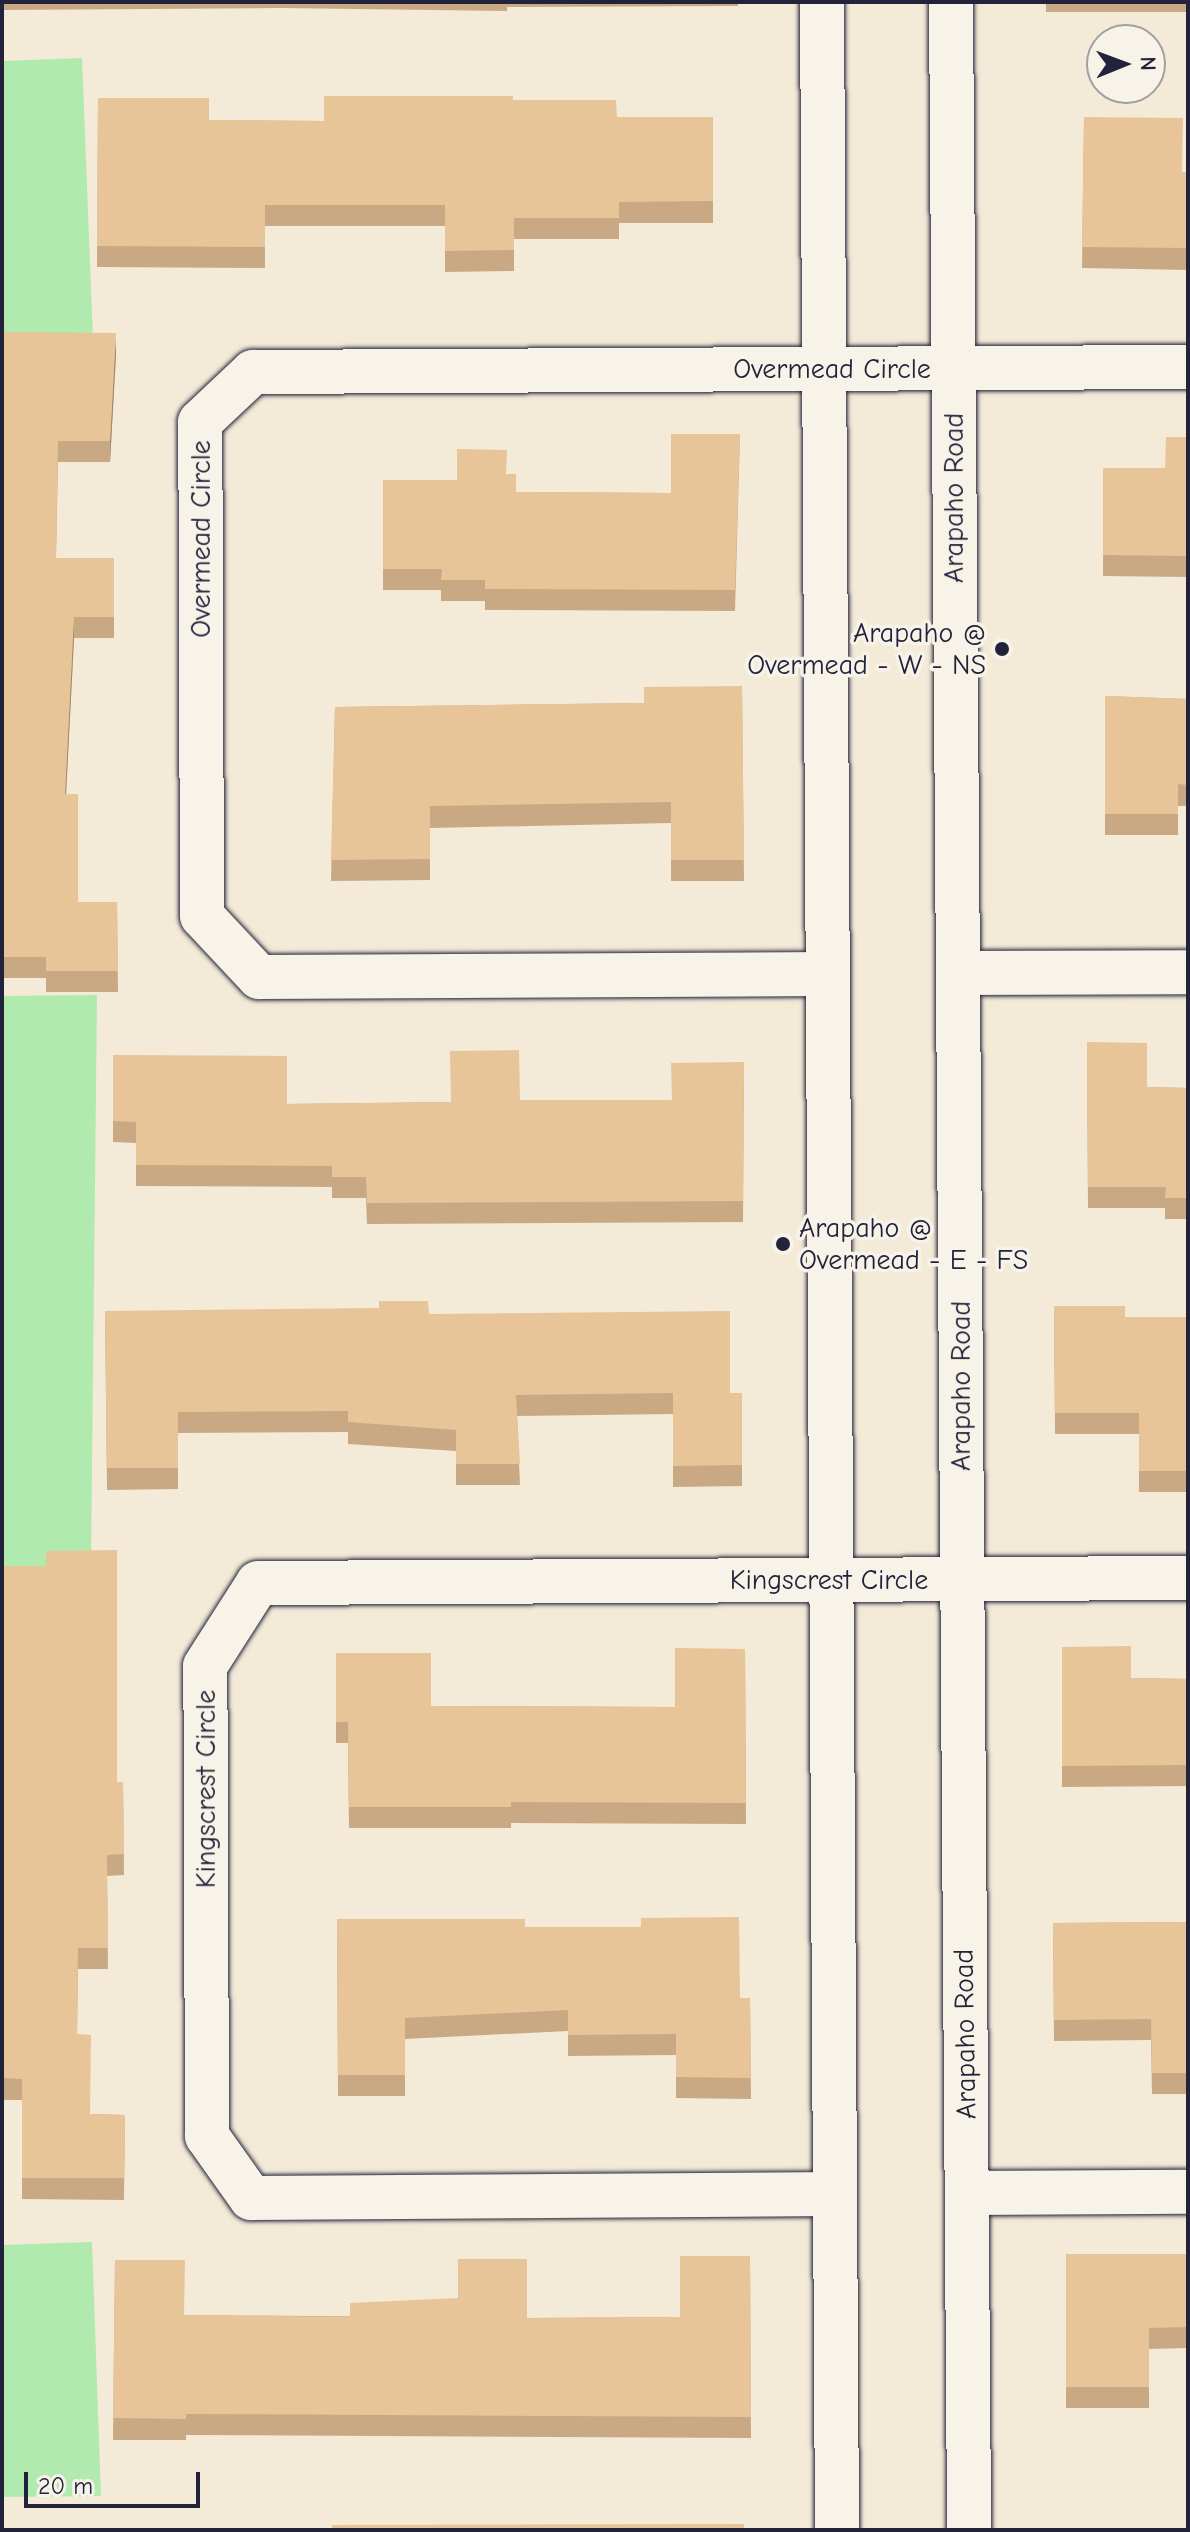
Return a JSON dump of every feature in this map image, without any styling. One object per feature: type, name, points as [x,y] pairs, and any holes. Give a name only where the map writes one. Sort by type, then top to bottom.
[{"type":"main road","points":[[822,2],[837,2530]]},
{"type":"main road","name":"Arapaho Road","points":[[951,2],[969,2530]]},
{"type":"main road","name":"Overmead Circle","points":[[827,974],[259,977],[202,916],[200,422],[253,372],[1188,367]]},
{"type":"main road","points":[[958,973],[1188,972]]},
{"type":"main road","name":"Kingscrest Circle","points":[[835,2194],[251,2198],[207,2136],[205,1666],[258,1583],[1188,1578]]},
{"type":"main road","points":[[967,2193],[1188,2192]]},
{"type":"green space","points":[[82,58],[93,339],[2,342],[2,61]]},
{"type":"green space","points":[[97,995],[91,1565],[2,1568],[2,996]]},
{"type":"green space","points":[[92,2242],[101,2496],[2,2497],[2,2245]]},
{"type":"building","points":[[324,96],[513,96],[513,100],[616,100],[617,117],[713,117],[713,201],[619,202],[619,218],[514,218],[514,250],[445,251],[445,205],[265,205],[265,247],[97,246],[98,98],[209,98],[209,120],[324,121]]},
{"type":"building","points":[[1084,117],[1183,118],[1182,172],[1188,172],[1188,248],[1082,247]]},
{"type":"building","points":[[2,332],[116,333],[110,441],[58,441],[56,558],[114,558],[114,617],[74,617],[65,794],[78,794],[78,902],[117,902],[118,971],[46,971],[46,957],[2,957]]},
{"type":"building","points":[[671,434],[740,434],[735,590],[485,589],[485,580],[441,580],[442,569],[383,569],[383,480],[457,480],[457,449],[507,450],[506,474],[516,474],[516,492],[671,493]]},
{"type":"building","points":[[1166,437],[1188,437],[1188,556],[1103,555],[1103,468],[1165,468]]},
{"type":"building","points":[[742,686],[744,860],[671,860],[671,802],[430,806],[430,859],[331,860],[335,707],[644,703],[644,687]]},
{"type":"building","points":[[1105,696],[1188,699],[1188,785],[1178,784],[1178,814],[1105,814]]},
{"type":"building","points":[[1087,1042],[1147,1043],[1147,1087],[1188,1088],[1188,1198],[1165,1198],[1166,1187],[1088,1187]]},
{"type":"building","points":[[519,1050],[520,1100],[672,1100],[671,1063],[744,1062],[743,1201],[367,1203],[366,1177],[332,1177],[332,1166],[136,1165],[136,1122],[113,1121],[113,1055],[287,1056],[287,1104],[451,1102],[450,1051]]},
{"type":"building","points":[[379,1301],[428,1301],[429,1314],[730,1311],[730,1393],[742,1393],[742,1465],[673,1466],[673,1393],[516,1395],[520,1464],[456,1464],[456,1430],[348,1422],[348,1411],[178,1412],[178,1468],[107,1468],[105,1311],[379,1308]]},
{"type":"building","points":[[1054,1306],[1125,1306],[1125,1317],[1188,1317],[1188,1471],[1139,1471],[1139,1413],[1055,1413]]},
{"type":"building","points":[[117,1550],[117,1782],[123,1782],[124,1854],[107,1855],[108,1948],[78,1948],[77,2034],[91,2035],[90,2114],[125,2115],[124,2178],[22,2178],[22,2079],[2,2078],[2,1566],[46,1566],[46,1551]]},
{"type":"building","points":[[1131,1646],[1131,1678],[1188,1679],[1188,1765],[1062,1766],[1062,1647]]},
{"type":"building","points":[[675,1648],[745,1649],[746,1803],[511,1802],[511,1807],[349,1807],[348,1722],[336,1722],[336,1653],[431,1653],[431,1706],[675,1707]]},
{"type":"building","points":[[739,1917],[740,1998],[750,1998],[751,2078],[676,2077],[676,2034],[568,2035],[568,2010],[405,2018],[405,2075],[338,2075],[337,1919],[525,1919],[525,1927],[641,1927],[641,1918]]},
{"type":"building","points":[[1188,1922],[1188,2073],[1152,2073],[1151,2019],[1054,2020],[1053,1923]]},
{"type":"building","points":[[1066,2254],[1188,2254],[1188,2327],[1149,2328],[1149,2387],[1066,2387]]},
{"type":"building","points":[[680,2256],[750,2256],[751,2417],[186,2414],[186,2419],[113,2418],[115,2260],[185,2260],[184,2315],[350,2317],[350,2303],[458,2298],[458,2259],[527,2259],[527,2318],[680,2317]]},
{"type":"building","points":[[744,2524],[744,2530],[332,2530],[332,2525]]},
{"type":"place","name":"Arapaho @ Overmead - W - NS","points":[[1002,649]]},
{"type":"place","name":"Arapaho @ Overmead - E - FS","points":[[783,1244]]}]
